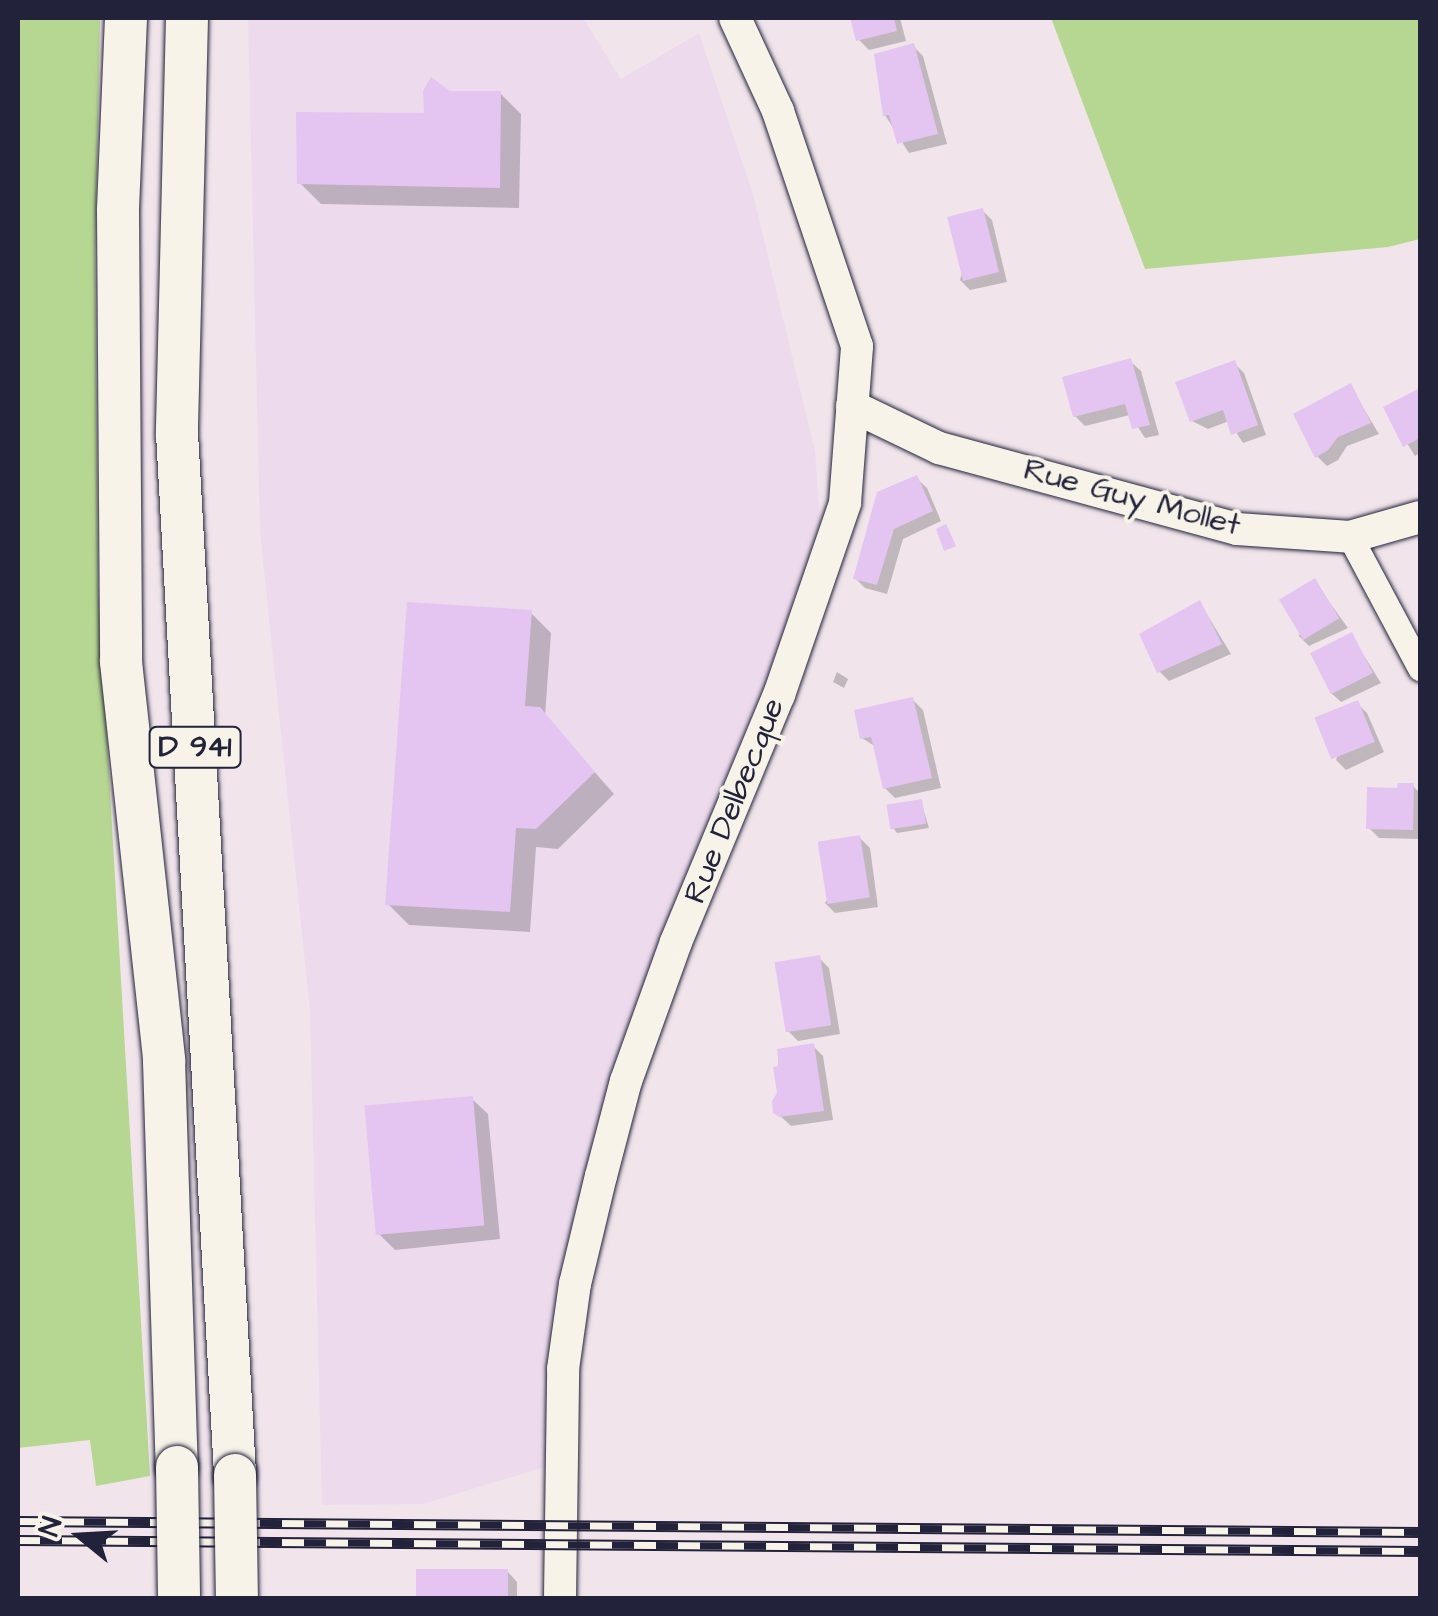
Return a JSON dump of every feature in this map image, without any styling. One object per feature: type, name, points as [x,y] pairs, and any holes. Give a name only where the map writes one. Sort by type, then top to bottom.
[{"type":"highway","name":"D 941","points":[[126,18],[118,212],[121,662],[164,1061],[179,1597]]},
{"type":"highway","name":"D 941","points":[[186,18],[177,434],[236,1476],[236,1598]]},
{"type":"street","name":"Rue Delbecque","points":[[560,1598],[562,1369],[575,1284],[601,1176],[626,1082],[676,942],[779,695],[824,572],[844,503],[857,346],[778,111],[735,18]]},
{"type":"street","name":"Rue Guy Mollet","points":[[852,406],[939,448],[1237,529],[1350,537],[1420,517]]},
{"type":"street","points":[[1350,537],[1420,668]]},
{"type":"shaded area","points":[[248,18],[583,18],[621,79],[699,33],[753,194],[815,451],[824,572],[626,1081],[558,1463],[423,1504],[322,1505],[310,1011],[260,532]]},
{"type":"green space","points":[[18,18],[100,18],[95,256],[98,586],[150,1476],[96,1486],[90,1440],[18,1448]]},
{"type":"green space","points":[[1051,18],[1420,18],[1420,239],[1388,247],[1145,269]]},
{"type":"building","points":[[850,18],[894,18],[897,31],[856,41]]},
{"type":"building","points":[[914,43],[938,134],[897,144],[889,115],[883,116],[874,54]]},
{"type":"building","points":[[431,77],[450,91],[501,91],[500,188],[297,184],[296,112],[424,113],[423,91]]},
{"type":"building","points":[[983,208],[999,272],[963,281],[947,217]]},
{"type":"building","points":[[1131,358],[1150,425],[1132,429],[1125,404],[1073,417],[1062,377]]},
{"type":"building","points":[[1235,360],[1258,425],[1231,435],[1223,410],[1190,422],[1175,382]]},
{"type":"building","points":[[1351,383],[1371,423],[1338,437],[1315,458],[1293,414]]},
{"type":"building","points":[[1420,388],[1420,438],[1403,447],[1383,407]]},
{"type":"building","points":[[917,475],[933,511],[894,529],[877,585],[853,579],[877,492]]},
{"type":"building","points":[[946,524],[956,546],[944,551],[936,529]]},
{"type":"building","points":[[1315,578],[1339,618],[1303,640],[1279,600]]},
{"type":"building","points":[[1200,600],[1222,644],[1157,673],[1139,634]]},
{"type":"building","points":[[407,602],[532,610],[525,706],[540,707],[595,772],[536,829],[516,828],[510,912],[385,905]]},
{"type":"building","points":[[1352,632],[1373,673],[1331,694],[1310,653]]},
{"type":"building","points":[[913,697],[932,778],[883,789],[871,737],[860,739],[854,710]]},
{"type":"building","points":[[1358,700],[1375,742],[1331,759],[1314,718]]},
{"type":"building","points":[[1398,783],[1414,783],[1413,830],[1366,829],[1367,787],[1397,788]]},
{"type":"building","points":[[922,799],[926,824],[890,829],[886,805]]},
{"type":"building","points":[[860,835],[870,897],[827,904],[818,842]]},
{"type":"building","points":[[820,955],[831,1025],[786,1032],[775,962]]},
{"type":"building","points":[[814,1043],[824,1111],[779,1117],[773,1113],[772,1101],[777,1093],[773,1067],[779,1066],[777,1049]]},
{"type":"building","points":[[473,1096],[484,1226],[376,1235],[364,1105]]},
{"type":"building","points":[[416,1569],[508,1569],[508,1598],[416,1598]]},
{"type":"railway","points":[[18,1521],[1420,1532]]},
{"type":"railway","points":[[18,1540],[1420,1551]]}]
